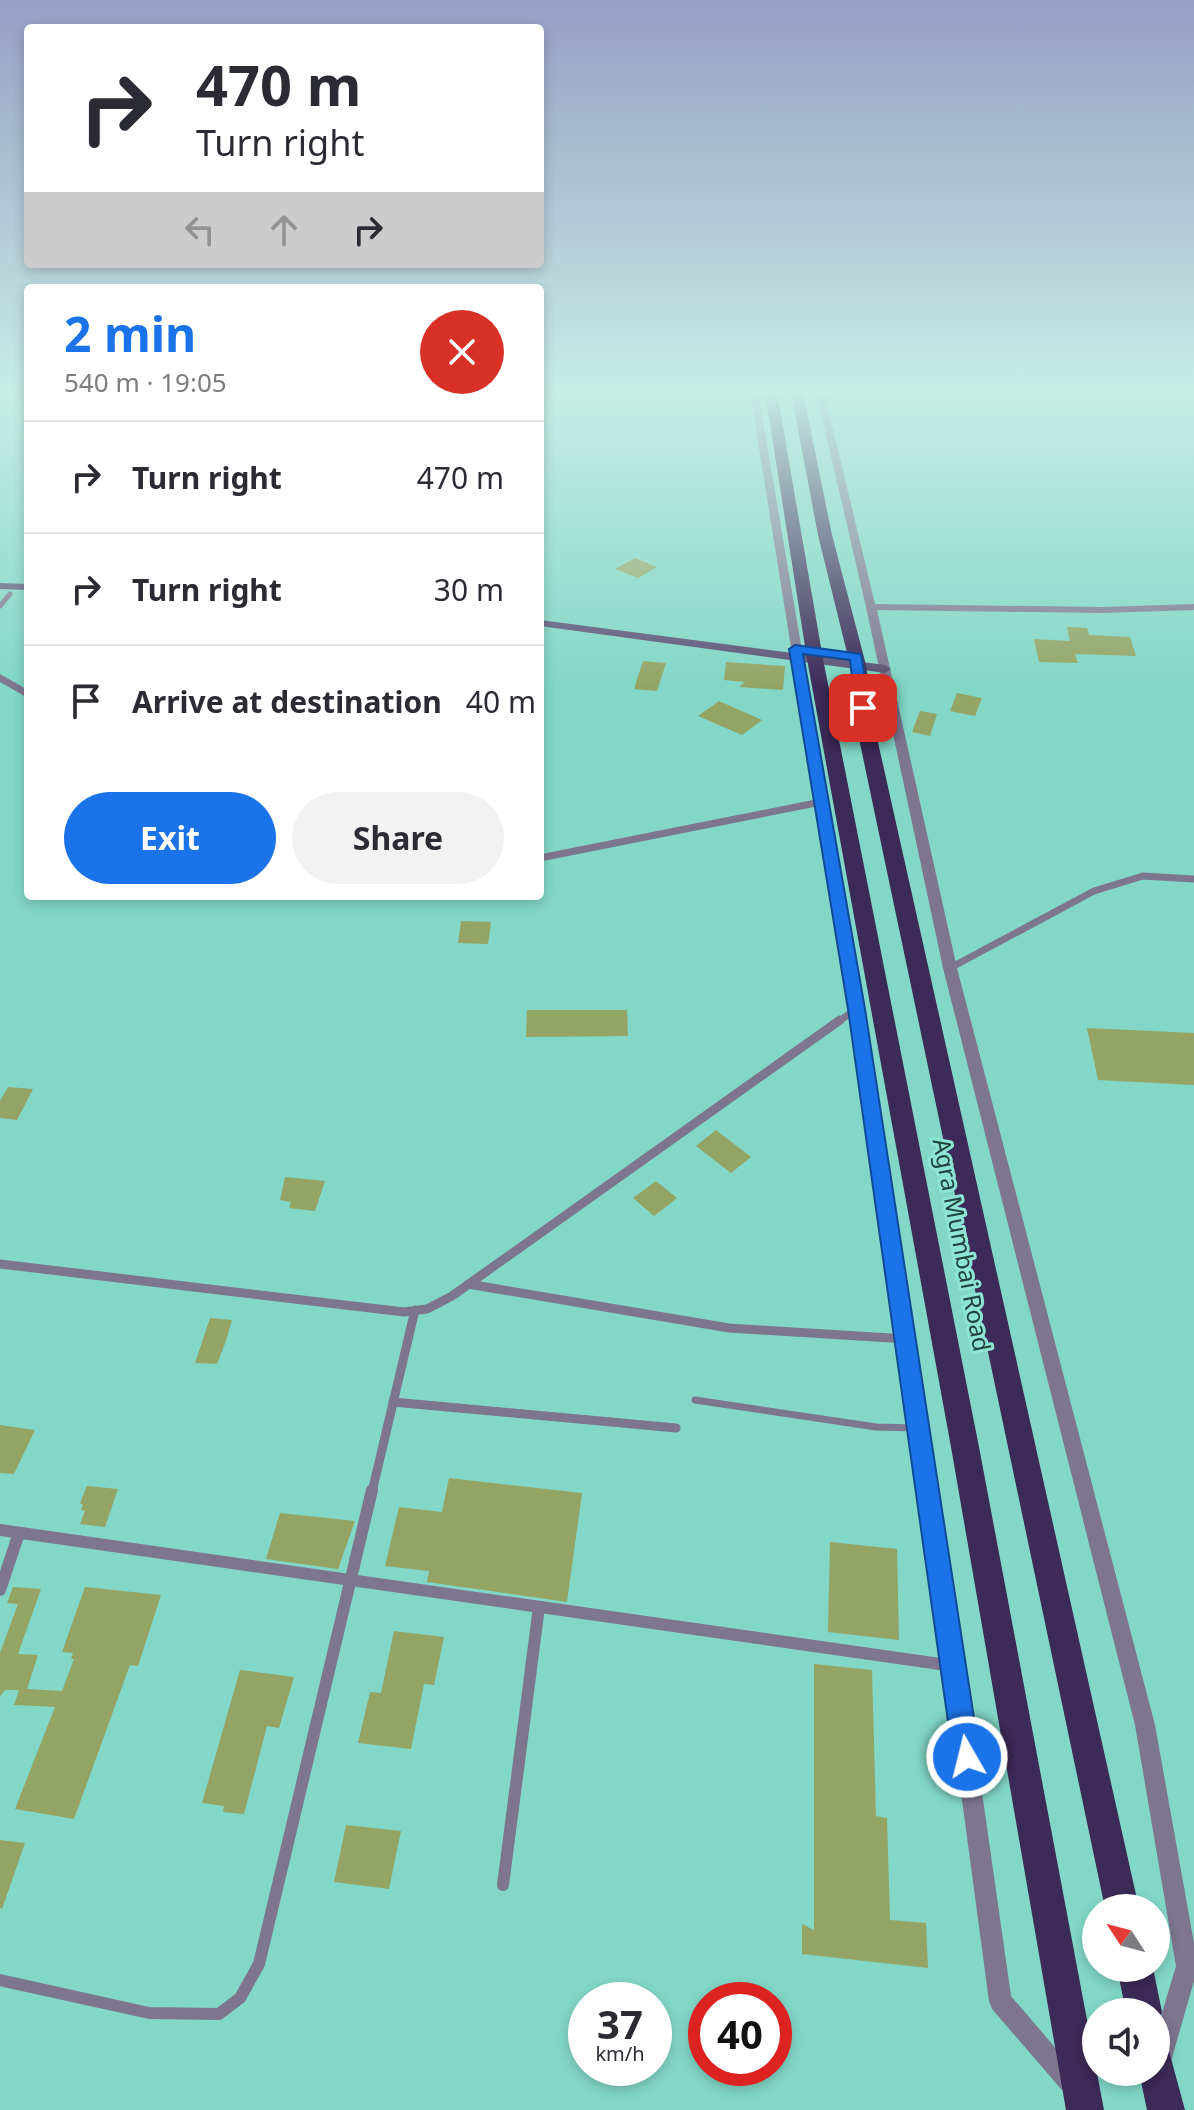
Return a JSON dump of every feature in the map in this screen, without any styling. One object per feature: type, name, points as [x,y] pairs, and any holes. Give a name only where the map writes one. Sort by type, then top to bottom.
[{"type":"highway","name":"Agra Mumbai Road","points":[[784,490],[805,654],[965,1447],[1084,2103]]},
{"type":"highway","name":"Agra Mumbai Road","points":[[816,490],[857,661],[866,729],[1119,1894]]},
{"type":"highway","points":[[1160,2086],[1166,2110]]},
{"type":"main road","points":[[3,591],[24,588]]},
{"type":"main road","points":[[3,591],[24,594]]},
{"type":"main road","points":[[544,618],[884,665]]},
{"type":"main road","points":[[544,623],[805,654]]},
{"type":"street","points":[[773,490],[805,654],[821,802],[906,1339],[1000,2001],[1084,2103]]},
{"type":"street","points":[[843,490],[950,968],[1145,1725],[1187,1966],[1170,2021]]},
{"type":"street","points":[[0,606],[3,591]]},
{"type":"street","points":[[871,607],[1102,610],[1194,607]]},
{"type":"street","points":[[0,678],[24,692]]},
{"type":"street","points":[[544,857],[821,802]]},
{"type":"street","points":[[950,968],[1094,891],[1143,876],[1194,879]]},
{"type":"street","points":[[0,1264],[427,1309],[468,1284],[856,1009]]},
{"type":"street","points":[[468,1284],[729,1328],[906,1339]]},
{"type":"street","points":[[0,1980],[149,2013],[219,2014],[240,1998],[259,1964],[415,1310]]},
{"type":"street","points":[[393,1402],[676,1428]]},
{"type":"street","points":[[0,1530],[954,1666]]},
{"type":"street","points":[[0,1590],[19,1533]]},
{"type":"street","points":[[503,1885],[539,1607]]},
{"type":"lane","points":[[695,1400],[876,1427],[919,1428]]},
{"type":"building","points":[[635,558],[657,567],[638,578],[615,569]]},
{"type":"building","points":[[1067,627],[1087,628],[1089,635],[1130,637],[1136,656],[1075,654],[1078,663],[1039,662],[1034,639],[1070,641]]},
{"type":"building","points":[[643,661],[666,663],[657,691],[634,689]]},
{"type":"building","points":[[726,662],[785,666],[783,690],[739,687],[745,682],[724,680]]},
{"type":"building","points":[[957,693],[982,698],[975,716],[950,711]]},
{"type":"building","points":[[719,701],[762,720],[742,735],[698,716]]},
{"type":"building","points":[[920,711],[937,714],[930,736],[912,732]]},
{"type":"building","points":[[461,921],[491,922],[488,944],[458,943]]},
{"type":"building","points":[[527,1010],[627,1010],[628,1036],[526,1037]]},
{"type":"building","points":[[1087,1028],[1194,1033],[1194,1085],[1098,1080]]},
{"type":"building","points":[[8,1087],[33,1089],[17,1120],[0,1118],[0,1101]]},
{"type":"building","points":[[716,1130],[751,1157],[731,1173],[696,1146]]},
{"type":"building","points":[[285,1177],[325,1181],[315,1211],[289,1208],[291,1202],[280,1200]]},
{"type":"building","points":[[656,1181],[677,1198],[654,1216],[633,1198]]},
{"type":"building","points":[[210,1318],[232,1320],[226,1341],[217,1364],[195,1363]]},
{"type":"building","points":[[0,1425],[35,1430],[14,1474],[0,1473]]},
{"type":"building","points":[[449,1478],[582,1493],[567,1602],[427,1582],[429,1571],[385,1566],[399,1507],[442,1512]]},
{"type":"building","points":[[87,1486],[118,1489],[105,1527],[80,1524],[85,1511],[81,1510],[83,1505],[80,1503]]},
{"type":"building","points":[[280,1513],[355,1521],[338,1569],[266,1559]]},
{"type":"building","points":[[830,1542],[897,1549],[899,1640],[828,1632]]},
{"type":"building","points":[[13,1587],[41,1589],[18,1654],[38,1655],[27,1689],[62,1691],[74,1659],[71,1659],[73,1653],[62,1652],[85,1587],[161,1595],[138,1666],[130,1665],[74,1819],[15,1809],[55,1707],[14,1705],[19,1690],[5,1690],[0,1696],[0,1653],[18,1604],[7,1603]]},
{"type":"building","points":[[394,1631],[444,1637],[434,1685],[424,1684],[411,1749],[358,1743],[370,1692],[381,1693]]},
{"type":"building","points":[[814,1664],[872,1670],[876,1816],[887,1818],[890,1920],[926,1923],[928,1968],[802,1954],[802,1924],[814,1930]]},
{"type":"building","points":[[240,1670],[294,1677],[279,1728],[267,1726],[244,1814],[223,1812],[224,1806],[202,1803]]},
{"type":"building","points":[[346,1825],[401,1831],[389,1889],[334,1882]]},
{"type":"building","points":[[0,1840],[25,1843],[2,1909],[0,1908]]},
{"type":"route","points":[[863,708],[856,657],[795,649],[856,1009],[967,1757]]}]
